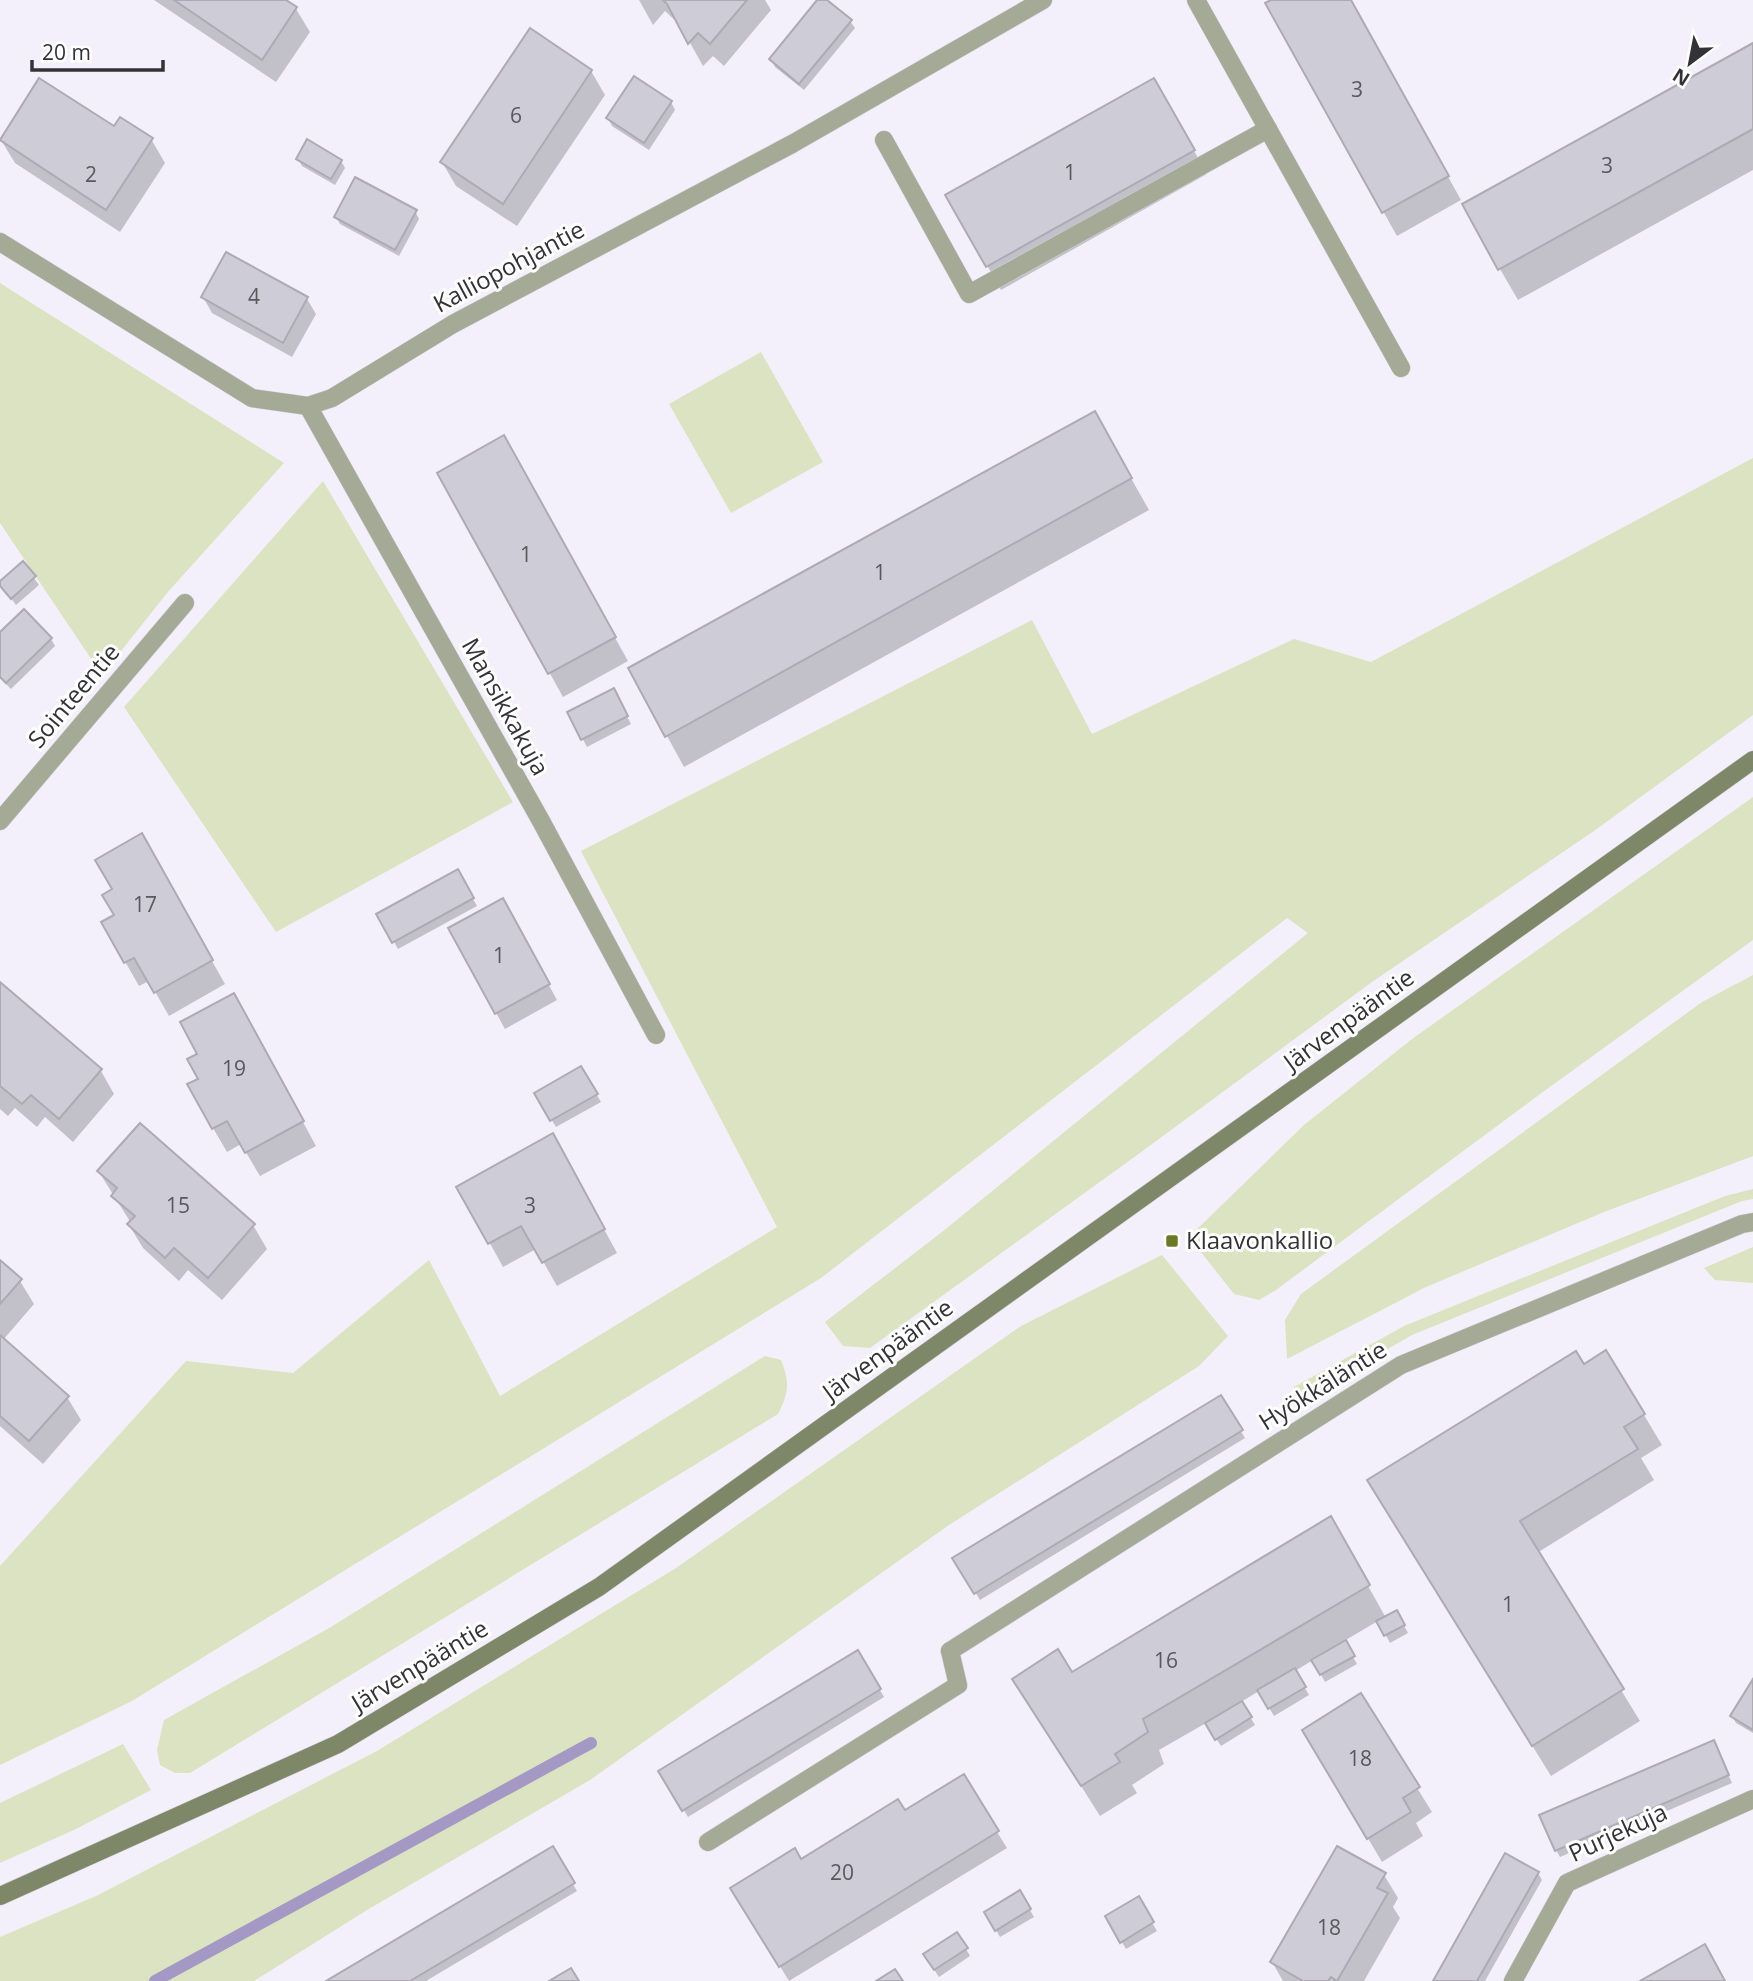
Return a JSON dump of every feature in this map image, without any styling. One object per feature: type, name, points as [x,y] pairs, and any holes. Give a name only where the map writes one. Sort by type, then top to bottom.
[{"type":"main road","name":"Järvenpääntie","points":[[0,1896],[338,1744],[599,1587],[1753,760]]},
{"type":"street","name":"Kalliopohjantie","points":[[309,406],[332,398],[453,324],[792,144],[1043,0]]},
{"type":"street","points":[[1196,0],[1401,368]]},
{"type":"street","points":[[884,140],[970,294],[1268,129]]},
{"type":"street","points":[[0,242],[252,398],[309,406]]},
{"type":"street","name":"Mansikkakuja","points":[[309,406],[541,821],[656,1035]]},
{"type":"street","name":"Sointeentie","points":[[0,821],[186,603]]},
{"type":"street","name":"Hyökkäläntie","points":[[708,1842],[958,1685],[950,1651],[1401,1365],[1742,1224],[1753,1222]]},
{"type":"street","name":"Purjekuja","points":[[1513,1981],[1567,1883],[1753,1799]]},
{"type":"green space","points":[[0,283],[284,463],[167,593],[102,675],[0,523]]},
{"type":"green space","points":[[761,352],[823,462],[731,513],[669,404]]},
{"type":"green space","points":[[1753,458],[1753,715],[1594,831],[1372,982],[870,1348],[843,1346],[825,1322],[942,1232],[1308,933],[1287,918],[821,1278],[132,1701],[0,1765],[0,1566],[186,1361],[293,1373],[429,1260],[500,1396],[777,1227],[581,851],[1032,620],[1092,734],[1294,639],[1371,662]]},
{"type":"green space","points":[[323,481],[513,802],[276,932],[124,707]]},
{"type":"green space","points":[[1753,797],[1753,940],[1276,1290],[1259,1300],[1234,1294],[1189,1237],[1304,1125],[1412,1039]]},
{"type":"green space","points":[[1753,975],[1753,1156],[1604,1212],[1426,1287],[1287,1359],[1285,1320],[1301,1294],[1702,1002]]},
{"type":"green space","points":[[1753,1189],[1753,1199],[1742,1201],[1412,1335],[1300,1400],[1294,1396],[1294,1387],[1404,1326],[1725,1196]]},
{"type":"green space","points":[[1753,1247],[1753,1283],[1715,1280],[1704,1268]]},
{"type":"green space","points":[[1162,1255],[1228,1336],[1199,1366],[949,1525],[590,1780],[367,1910],[254,1981],[0,1981],[0,1937],[96,1896],[377,1751],[676,1568],[1021,1326]]},
{"type":"green space","points":[[765,1356],[781,1360],[786,1375],[786,1393],[778,1414],[190,1773],[175,1773],[160,1765],[157,1750],[164,1720],[331,1627]]},
{"type":"green space","points":[[123,1744],[151,1790],[76,1829],[0,1863],[0,1803]]},
{"type":"building","points":[[174,0],[286,0],[297,7],[262,60]]},
{"type":"building","points":[[663,0],[747,0],[710,44],[698,33],[688,44]]},
{"type":"building","points":[[817,0],[827,0],[852,20],[799,84],[769,59]]},
{"type":"building","points":[[1271,0],[1351,0],[1449,176],[1382,213],[1265,3]]},
{"type":"building","points":[[530,28],[592,70],[503,204],[440,162]]},
{"type":"building","points":[[1753,43],[1753,129],[1498,270],[1462,204]]},
{"type":"building","points":[[634,76],[672,101],[644,143],[606,118]]},
{"type":"building","points":[[39,78],[114,126],[120,117],[153,138],[106,210],[0,140]]},
{"type":"building","points":[[1154,78],[1195,150],[986,267],[945,195]]},
{"type":"building","points":[[307,139],[342,160],[331,179],[296,159]]},
{"type":"building","points":[[355,177],[417,210],[395,250],[334,217]]},
{"type":"building","points":[[226,252],[308,297],[283,343],[201,297]]},
{"type":"building","points":[[1095,411],[1132,478],[665,737],[628,668]]},
{"type":"building","points":[[504,435],[616,637],[548,674],[437,473]]},
{"type":"building","points":[[23,561],[36,576],[11,599],[0,586],[0,581]]},
{"type":"building","points":[[24,609],[52,638],[6,683],[0,677],[0,632]]},
{"type":"building","points":[[614,688],[628,716],[581,740],[567,712]]},
{"type":"building","points":[[142,833],[213,960],[154,993],[134,958],[124,963],[101,922],[114,915],[102,895],[112,889],[95,860]]},
{"type":"building","points":[[458,869],[474,898],[392,943],[376,914]]},
{"type":"building","points":[[503,898],[550,984],[495,1014],[448,928]]},
{"type":"building","points":[[0,982],[102,1069],[59,1119],[31,1095],[22,1104],[0,1086]]},
{"type":"building","points":[[234,993],[304,1121],[245,1153],[227,1121],[212,1129],[187,1084],[198,1079],[187,1059],[197,1054],[180,1022]]},
{"type":"building","points":[[581,1066],[598,1094],[550,1121],[534,1093]]},
{"type":"building","points":[[140,1123],[255,1224],[208,1278],[174,1248],[165,1258],[127,1224],[135,1216],[111,1196],[117,1188],[97,1171]]},
{"type":"building","points":[[553,1133],[605,1229],[542,1263],[521,1226],[488,1244],[456,1187]]},
{"type":"building","points":[[0,1260],[22,1279],[0,1304]]},
{"type":"building","points":[[0,1335],[69,1396],[29,1441],[0,1416]]},
{"type":"building","points":[[1606,1350],[1645,1414],[1624,1427],[1638,1449],[1520,1521],[1624,1689],[1532,1746],[1367,1480],[1576,1351],[1584,1364]]},
{"type":"building","points":[[1221,1395],[1243,1430],[974,1594],[952,1558]]},
{"type":"building","points":[[1331,1516],[1370,1585],[1143,1719],[1148,1732],[1115,1754],[1120,1762],[1081,1786],[1012,1679],[1058,1649],[1072,1672]]},
{"type":"building","points":[[1397,1610],[1405,1625],[1384,1636],[1376,1621]]},
{"type":"building","points":[[1346,1640],[1355,1656],[1320,1675],[1311,1660]]},
{"type":"building","points":[[858,1650],[881,1689],[682,1811],[658,1771]]},
{"type":"building","points":[[1295,1668],[1306,1687],[1268,1709],[1257,1690]]},
{"type":"building","points":[[1753,1679],[1753,1730],[1730,1716]]},
{"type":"building","points":[[1361,1693],[1420,1787],[1403,1798],[1411,1812],[1367,1839],[1302,1730]]},
{"type":"building","points":[[1242,1701],[1252,1717],[1215,1740],[1205,1723]]},
{"type":"building","points":[[1714,1740],[1729,1775],[1555,1851],[1539,1815]]},
{"type":"building","points":[[964,1774],[999,1831],[779,1967],[730,1888],[795,1848],[801,1859],[898,1799],[905,1810]]},
{"type":"building","points":[[553,1846],[575,1883],[410,1981],[326,1981]]},
{"type":"building","points":[[1337,1846],[1386,1873],[1377,1888],[1388,1893],[1337,1981],[1331,1977],[1328,1981],[1303,1981],[1270,1962]]},
{"type":"building","points":[[1505,1853],[1539,1872],[1477,1981],[1433,1981]]},
{"type":"building","points":[[1020,1890],[1031,1909],[995,1931],[984,1912]]},
{"type":"building","points":[[1139,1896],[1154,1922],[1120,1943],[1105,1916]]},
{"type":"building","points":[[957,1932],[968,1948],[934,1970],[923,1954]]},
{"type":"building","points":[[1705,1944],[1725,1981],[1640,1981]]},
{"type":"building","points":[[571,1968],[579,1981],[549,1981]]},
{"type":"building","points":[[895,1969],[903,1981],[876,1981]]},
{"type":"waterway","points":[[155,1981],[591,1743]]},
{"type":"place","name":"Klaavonkallio","points":[[1172,1241]]}]
